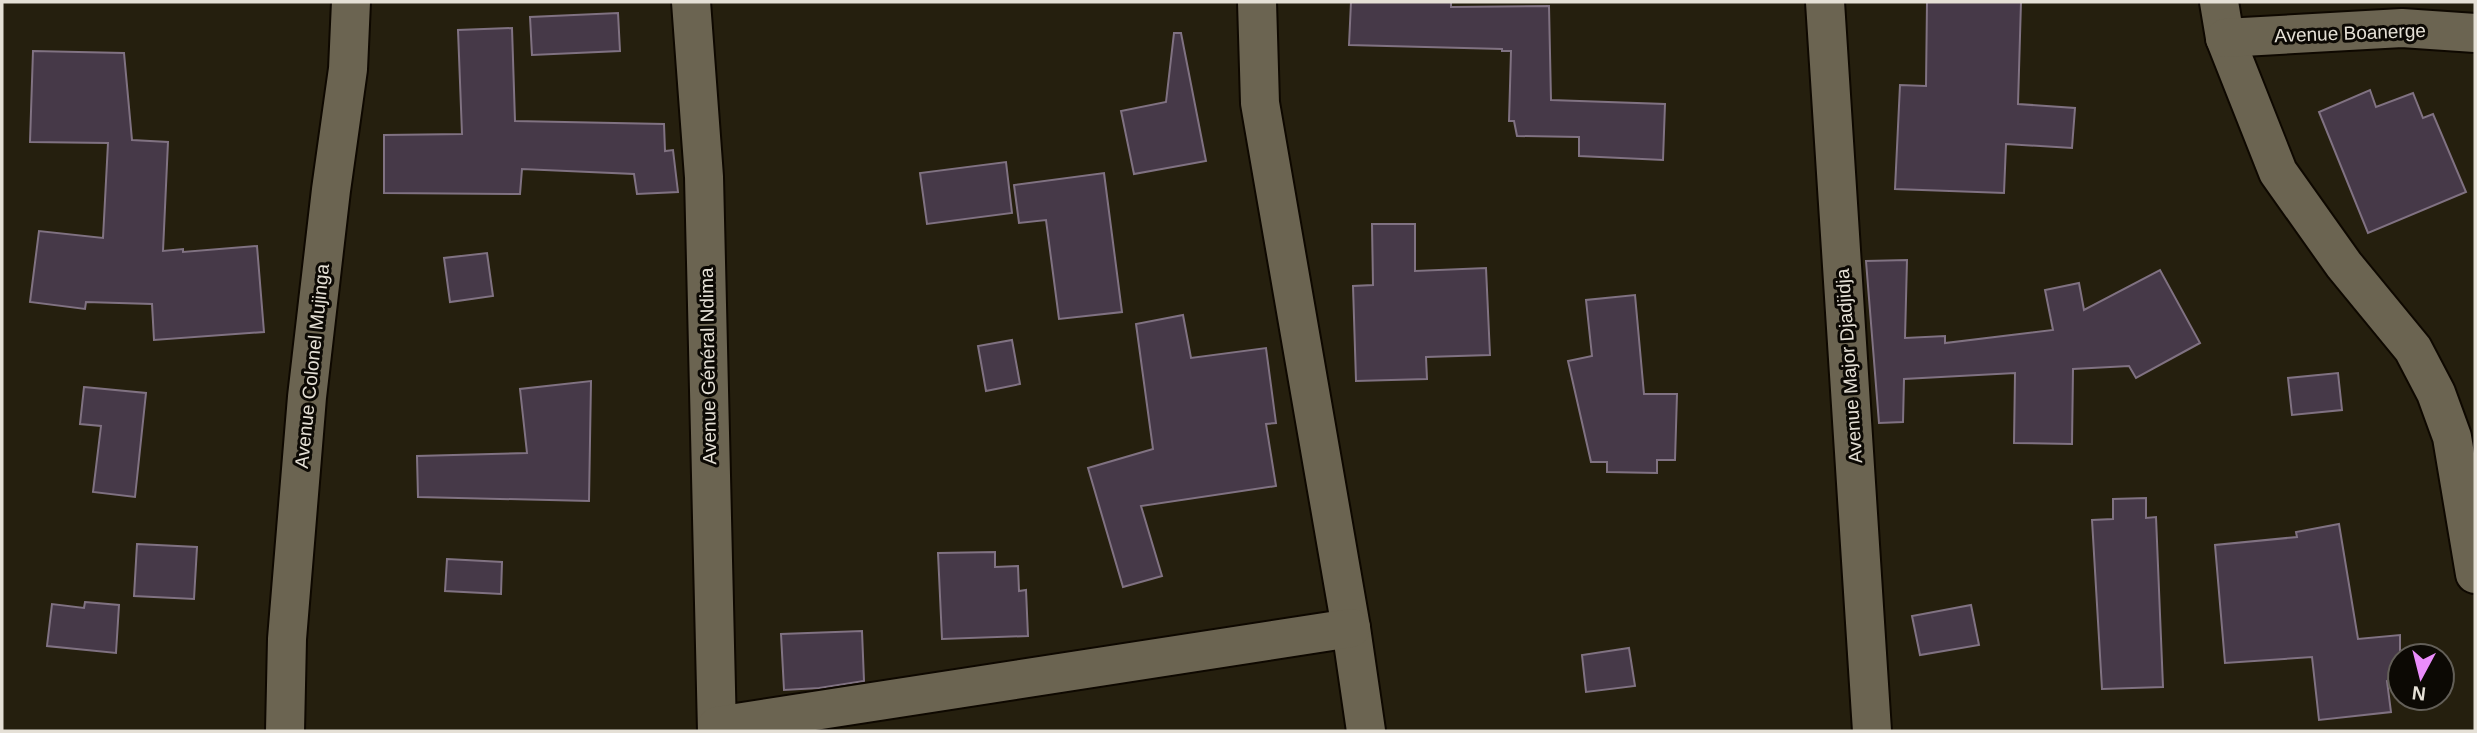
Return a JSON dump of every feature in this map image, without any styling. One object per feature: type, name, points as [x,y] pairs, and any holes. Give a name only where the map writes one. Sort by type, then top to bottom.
[{"type":"street","name":"Avenue Colonel Mujinga","points":[[285,731],[287,639],[307,397],[348,69],[351,2]]},
{"type":"street","name":"Avenue Général Ndima","points":[[691,2],[704,177],[717,729]]},
{"type":"street","points":[[1257,2],[1260,103],[1352,628],[1366,731]]},
{"type":"street","name":"Avenue Major Djadjidja","points":[[1825,2],[1872,731]]},
{"type":"street","points":[[2222,20],[2278,172],[2344,265],[2413,349],[2436,393],[2452,437],[2475,574]]},
{"type":"street","name":"Avenue Boanerge","points":[[2222,20],[2475,33]]},
{"type":"street","points":[[717,729],[1352,628]]},
{"type":"building","points":[[1351,2],[1451,2],[1451,7],[1549,6],[1551,100],[1665,104],[1663,160],[1579,156],[1579,137],[1517,136],[1514,121],[1509,121],[1511,51],[1349,45]]},
{"type":"building","points":[[1927,2],[2021,2],[2018,104],[2075,108],[2072,148],[2006,144],[2004,193],[1895,189],[1900,85],[1926,86]]},
{"type":"building","points":[[618,13],[620,51],[532,55],[530,17]]},
{"type":"building","points":[[512,28],[515,121],[664,124],[665,151],[673,150],[678,192],[637,194],[634,174],[522,169],[520,194],[384,193],[384,135],[462,134],[458,30]]},
{"type":"building","points":[[1174,33],[1181,33],[1206,161],[1134,174],[1121,111],[1166,102]]},
{"type":"building","points":[[33,51],[124,53],[132,140],[168,142],[163,251],[257,246],[264,332],[154,340],[152,304],[86,302],[85,309],[30,302],[39,231],[103,238],[108,143],[30,142]]},
{"type":"building","points":[[2370,90],[2376,107],[2413,93],[2423,118],[2433,114],[2466,192],[2368,233],[2319,112]]},
{"type":"building","points":[[1006,162],[1012,213],[927,224],[920,173]]},
{"type":"building","points":[[1104,173],[1122,312],[1059,319],[1046,220],[1019,223],[1014,185]]},
{"type":"building","points":[[1372,224],[1415,224],[1415,271],[1486,268],[1490,355],[1426,357],[1427,379],[1356,381],[1353,286],[1373,285]]},
{"type":"building","points":[[487,253],[493,296],[450,302],[444,258]]},
{"type":"building","points":[[1907,260],[1905,338],[1945,336],[1945,343],[2053,330],[2045,290],[2079,283],[2084,310],[2160,270],[2200,343],[2136,378],[2129,366],[2073,369],[2072,444],[2014,443],[2015,373],[1904,379],[1903,422],[1879,423],[1866,261]]},
{"type":"building","points":[[1635,295],[1644,394],[1677,394],[1675,460],[1657,460],[1657,473],[1607,472],[1607,462],[1591,462],[1568,361],[1592,356],[1586,300]]},
{"type":"building","points":[[1183,315],[1191,358],[1266,348],[1276,423],[1266,424],[1276,486],[1141,506],[1162,576],[1123,587],[1088,468],[1153,449],[1136,324]]},
{"type":"building","points":[[1012,340],[1020,384],[986,391],[978,346]]},
{"type":"building","points":[[2338,373],[2342,410],[2292,415],[2288,378]]},
{"type":"building","points":[[591,381],[589,501],[418,497],[417,456],[527,453],[520,389]]},
{"type":"building","points":[[84,387],[146,393],[135,497],[93,492],[101,426],[80,424]]},
{"type":"building","points":[[2146,498],[2146,518],[2156,517],[2163,687],[2102,689],[2092,520],[2113,519],[2113,499]]},
{"type":"building","points":[[2339,524],[2358,639],[2400,635],[2400,642],[2386,642],[2386,712],[2391,712],[2319,720],[2312,657],[2225,663],[2215,545],[2297,537],[2296,532]]},
{"type":"building","points":[[137,544],[197,547],[194,599],[134,596]]},
{"type":"building","points":[[995,552],[995,567],[1018,566],[1019,591],[1026,590],[1028,636],[942,639],[938,553]]},
{"type":"building","points":[[447,559],[502,562],[501,594],[445,591]]},
{"type":"building","points":[[85,602],[119,605],[116,653],[47,646],[52,604],[84,608]]},
{"type":"building","points":[[1971,605],[1979,645],[1920,655],[1912,616]]},
{"type":"building","points":[[862,631],[864,681],[784,690],[781,634]]},
{"type":"building","points":[[1629,648],[1635,686],[1586,692],[1582,655]]}]
